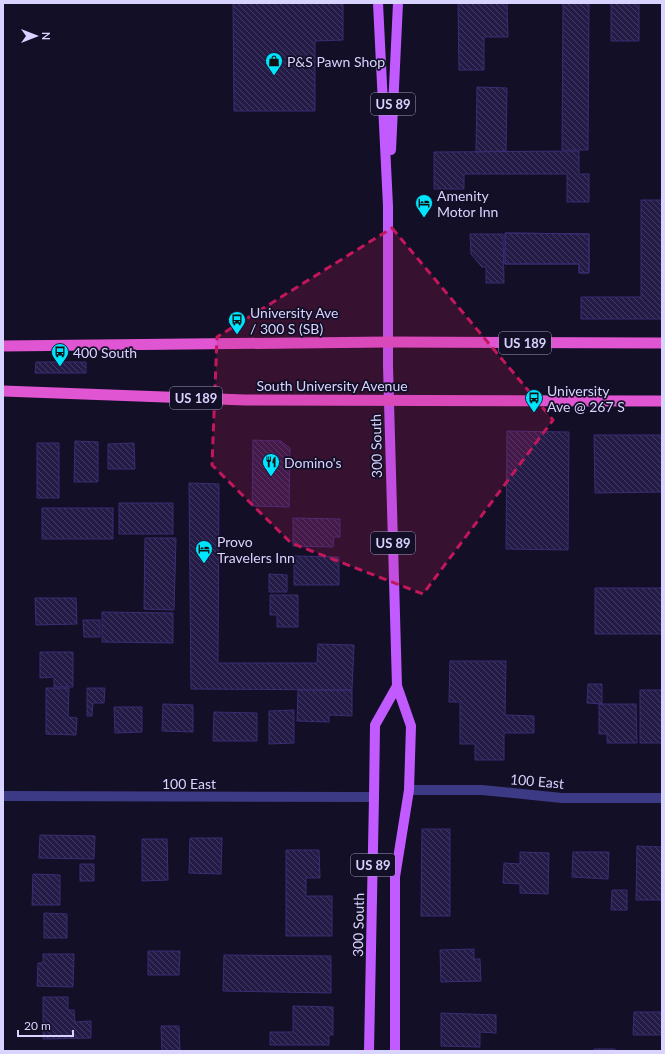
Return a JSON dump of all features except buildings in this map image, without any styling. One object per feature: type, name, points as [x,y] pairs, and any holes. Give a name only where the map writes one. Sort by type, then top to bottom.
[{"type":"highway","name":"US 189","points":[[3,346],[388,342],[662,344]]},
{"type":"highway","name":"South University Avenue","points":[[3,391],[245,400],[662,401]]},
{"type":"main road","name":"300 South","points":[[378,3],[388,206],[389,401],[397,686],[411,726],[409,790],[394,877],[395,1051]]},
{"type":"main road","name":"300 South","points":[[388,206],[398,3]]},
{"type":"main road","name":"300 South","points":[[370,1051],[374,725],[397,686]]},
{"type":"street","name":"100 East","points":[[409,790],[482,790],[562,798],[662,798]]},
{"type":"street","name":"100 East","points":[[3,796],[374,798]]},
{"type":"highlighted area","points":[[392,228],[553,420],[423,594],[291,543],[212,465],[217,337]]},
{"type":"place","name":"P&S Pawn Shop","points":[[274,76]]},
{"type":"place","name":"Amenity Motor Inn","points":[[424,218]]},
{"type":"place","name":"University Ave / 300 S (SB)","points":[[237,335]]},
{"type":"place","name":"400 South","points":[[60,367]]},
{"type":"place","name":"University Ave @ 267 S","points":[[534,413]]},
{"type":"place","name":"Domino's","points":[[271,477]]},
{"type":"place","name":"Provo Travelers Inn","points":[[204,564]]}]
